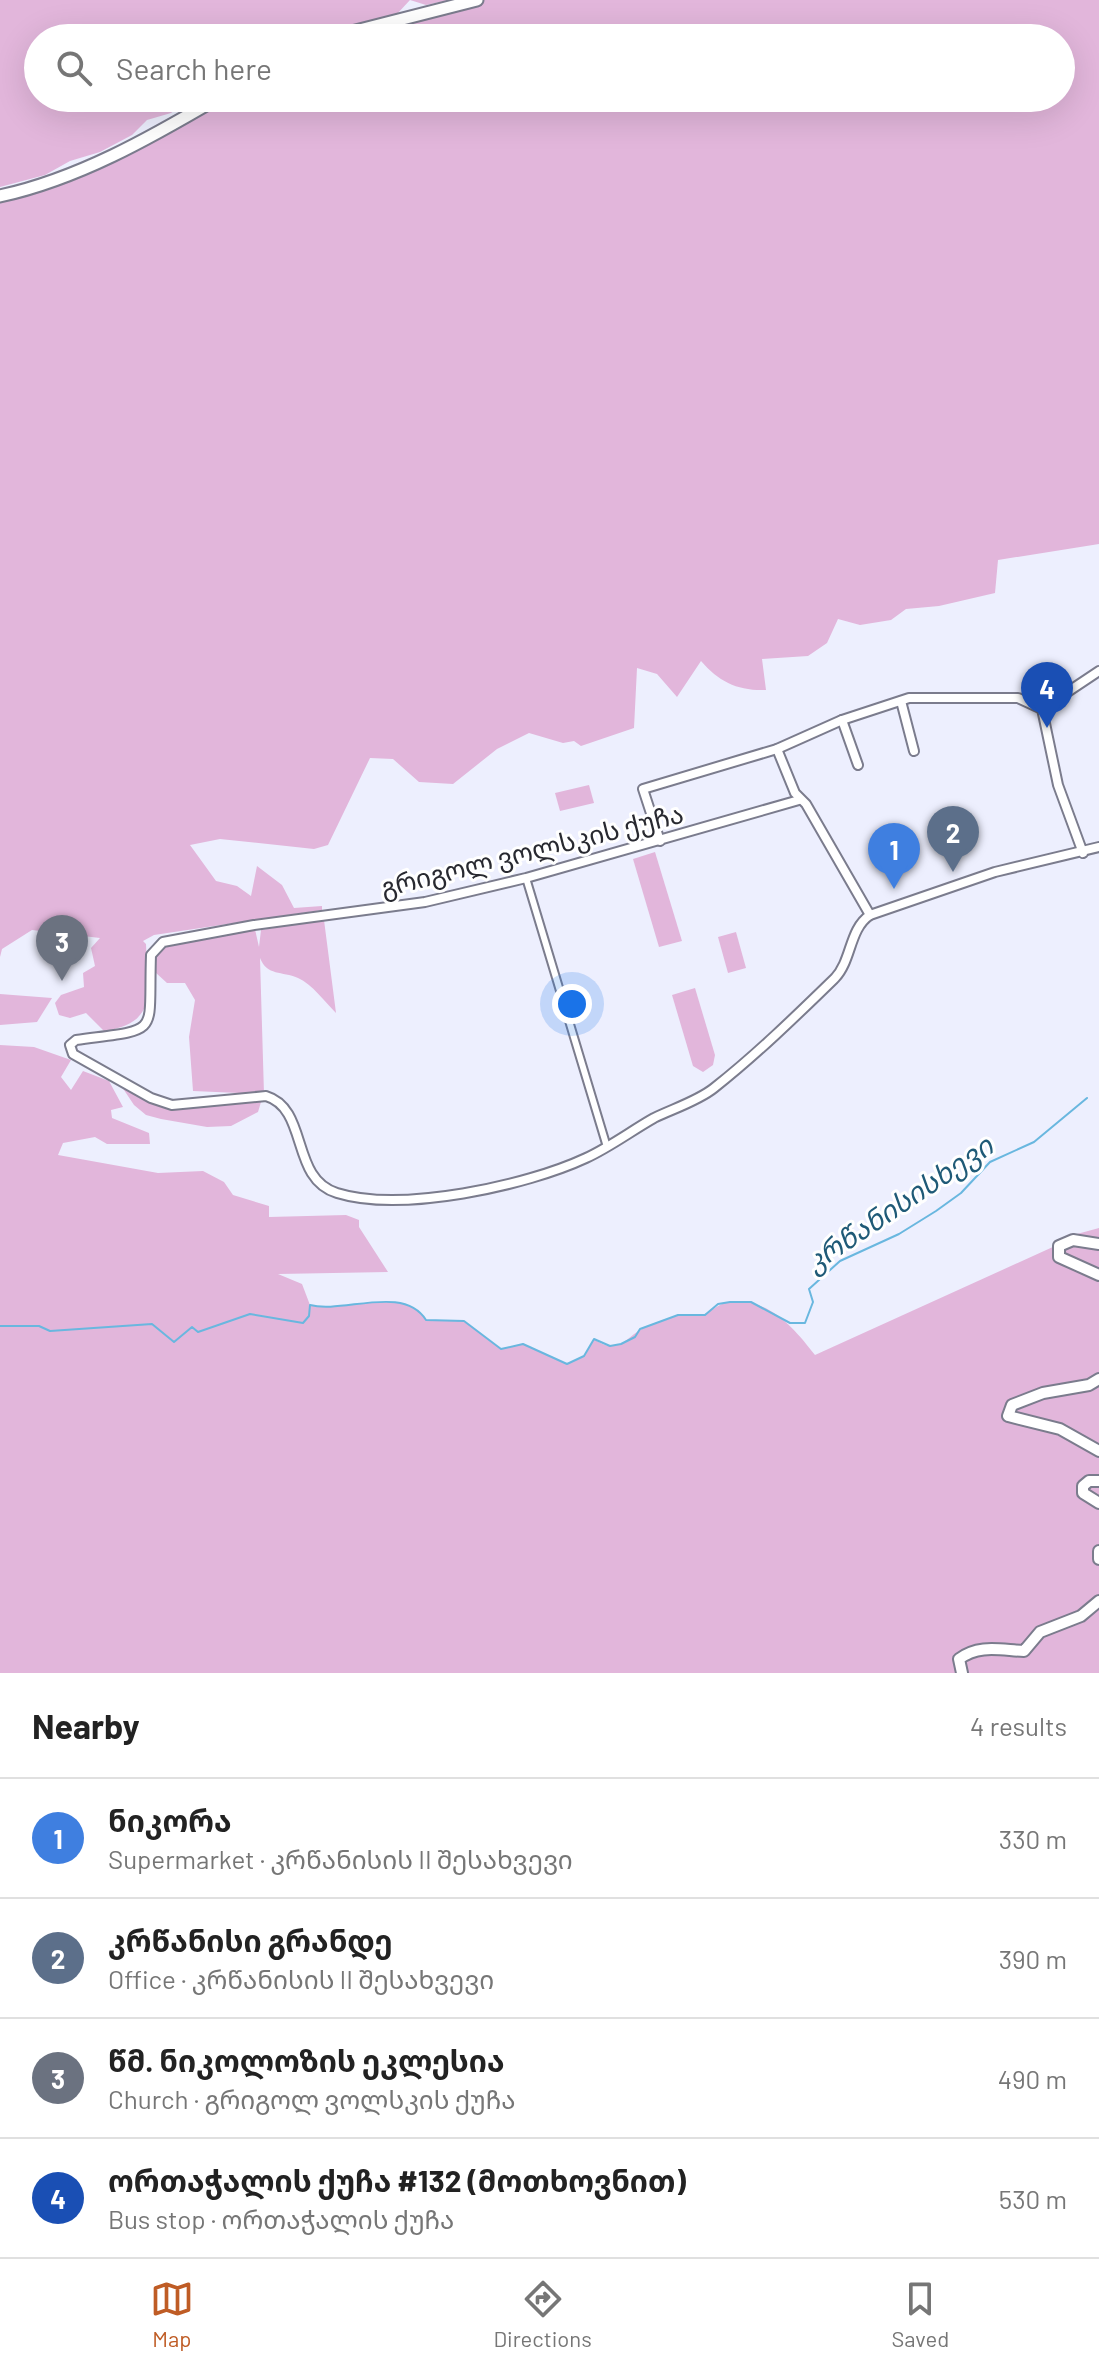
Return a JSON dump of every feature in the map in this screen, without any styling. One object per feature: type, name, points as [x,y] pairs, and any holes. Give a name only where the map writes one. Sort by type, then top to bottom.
[{"type":"main road","points":[[383,24],[477,0]]},
{"type":"main road","points":[[0,196],[49,183],[117,153],[192,112]]},
{"type":"street","points":[[1042,709],[1099,671]]},
{"type":"street","points":[[660,841],[643,789],[777,749],[842,720],[926,696],[1018,698],[1042,709]]},
{"type":"street","points":[[901,701],[914,751]]},
{"type":"street","points":[[1042,709],[1058,785],[1083,853]]},
{"type":"street","points":[[842,720],[858,765]]},
{"type":"street","points":[[777,749],[799,800],[806,804],[870,915]]},
{"type":"street","name":"გრიგოლ ვოლსკის ქუჩა","points":[[607,1147],[541,1176],[480,1191],[424,1199],[349,1196],[332,1192],[311,1175],[286,1107],[277,1099],[266,1096],[172,1105],[151,1098],[73,1054],[70,1045],[76,1040],[134,1032],[146,1025],[152,1015],[151,955],[163,942],[254,925],[413,904],[526,878],[799,800]]},
{"type":"street","points":[[526,878],[607,1147],[712,1090],[838,974],[857,929],[870,915],[995,872],[1099,847]]},
{"type":"street","points":[[1099,1244],[1073,1240],[1059,1246],[1057,1252],[1059,1257],[1099,1275]]},
{"type":"street","points":[[1099,1379],[1089,1385],[1043,1393],[1012,1405],[1008,1416],[1060,1429],[1099,1451]]},
{"type":"street","points":[[1099,1481],[1089,1481],[1083,1486],[1083,1493],[1099,1503]]},
{"type":"street","points":[[1099,1551],[1099,1559]]},
{"type":"street","points":[[962,1673],[959,1659],[968,1653],[979,1648],[1024,1651],[1040,1632],[1081,1616],[1099,1601]]},
{"type":"shaded area","points":[[0,0],[410,0],[397,14],[357,24],[24,24],[24,112],[172,112],[147,120],[132,135],[100,152],[70,161],[45,175],[0,187]]},
{"type":"shaded area","points":[[410,0],[449,0],[426,5]]},
{"type":"shaded area","points":[[468,0],[1099,0],[1099,544],[998,560],[995,593],[939,606],[906,609],[891,620],[860,625],[838,619],[827,643],[808,656],[762,659],[766,690],[730,684],[701,661],[677,697],[657,674],[637,668],[634,728],[581,746],[574,741],[563,743],[529,733],[497,749],[453,784],[419,782],[393,759],[370,758],[328,845],[314,849],[220,839],[190,845],[216,881],[237,886],[251,896],[257,866],[282,885],[294,908],[322,906],[322,910],[154,935],[143,941],[146,944],[148,990],[142,1012],[122,1027],[104,1031],[86,1013],[70,1018],[59,1015],[55,1003],[61,995],[84,987],[83,973],[95,966],[91,948],[100,938],[32,930],[2,949],[0,957],[0,194],[48,182],[191,112],[1075,112],[1075,24],[380,24]]},
{"type":"shaded area","points":[[589,785],[594,803],[560,811],[555,793]]},
{"type":"shaded area","points":[[655,852],[682,941],[659,947],[633,859]]},
{"type":"shaded area","points":[[324,920],[336,1013],[308,984],[267,968],[260,958],[264,1094],[193,1091],[189,1037],[195,1000],[185,983],[167,983],[155,972],[154,948],[254,925],[259,947],[261,930]]},
{"type":"shaded area","points":[[736,932],[746,968],[728,973],[718,937]]},
{"type":"shaded area","points":[[695,988],[715,1055],[713,1065],[703,1072],[693,1066],[672,995]]},
{"type":"shaded area","points":[[0,994],[52,998],[37,1022],[0,1025]]},
{"type":"shaded area","points":[[0,1045],[34,1047],[71,1060],[61,1077],[71,1090],[83,1071],[109,1081],[123,1107],[111,1110],[112,1118],[149,1133],[150,1144],[107,1144],[95,1137],[63,1143],[58,1155],[158,1173],[203,1171],[224,1182],[233,1195],[269,1206],[269,1217],[346,1215],[359,1220],[359,1227],[388,1272],[278,1274],[302,1284],[310,1305],[403,1304],[416,1309],[426,1320],[464,1321],[501,1349],[523,1344],[567,1364],[584,1356],[594,1339],[615,1346],[655,1323],[680,1315],[702,1315],[730,1302],[756,1304],[768,1309],[789,1325],[815,1355],[1055,1246],[1066,1237],[1099,1228],[1099,1673],[0,1673]]},
{"type":"shaded area","points":[[122,1087],[170,1107],[261,1102],[258,1112],[231,1126],[207,1127],[146,1115],[134,1105]]},
{"type":"waterway","name":"კრწანისისხევი","points":[[0,1326],[39,1326],[50,1331],[152,1324],[174,1342],[192,1327],[198,1332],[250,1314],[303,1323],[309,1316],[310,1305],[324,1307],[388,1302],[416,1309],[426,1320],[464,1321],[501,1349],[523,1344],[567,1364],[584,1356],[594,1339],[610,1346],[621,1344],[635,1337],[640,1329],[678,1315],[705,1315],[718,1304],[751,1302],[790,1323],[805,1323],[813,1302],[809,1289],[840,1261],[899,1234],[936,1211],[961,1193],[990,1162],[1034,1142],[1087,1098]]},
{"type":"place","name":"ორთაჭალის ქუჩა #132 (მოთხოვნით)","points":[[1047,728]]},
{"type":"place","name":"კრწანისი გრანდე","points":[[953,872]]},
{"type":"place","name":"ნიკორა","points":[[894,889]]},
{"type":"place","name":"წმ. ნიკოლოზის ეკლესია","points":[[62,981]]}]
